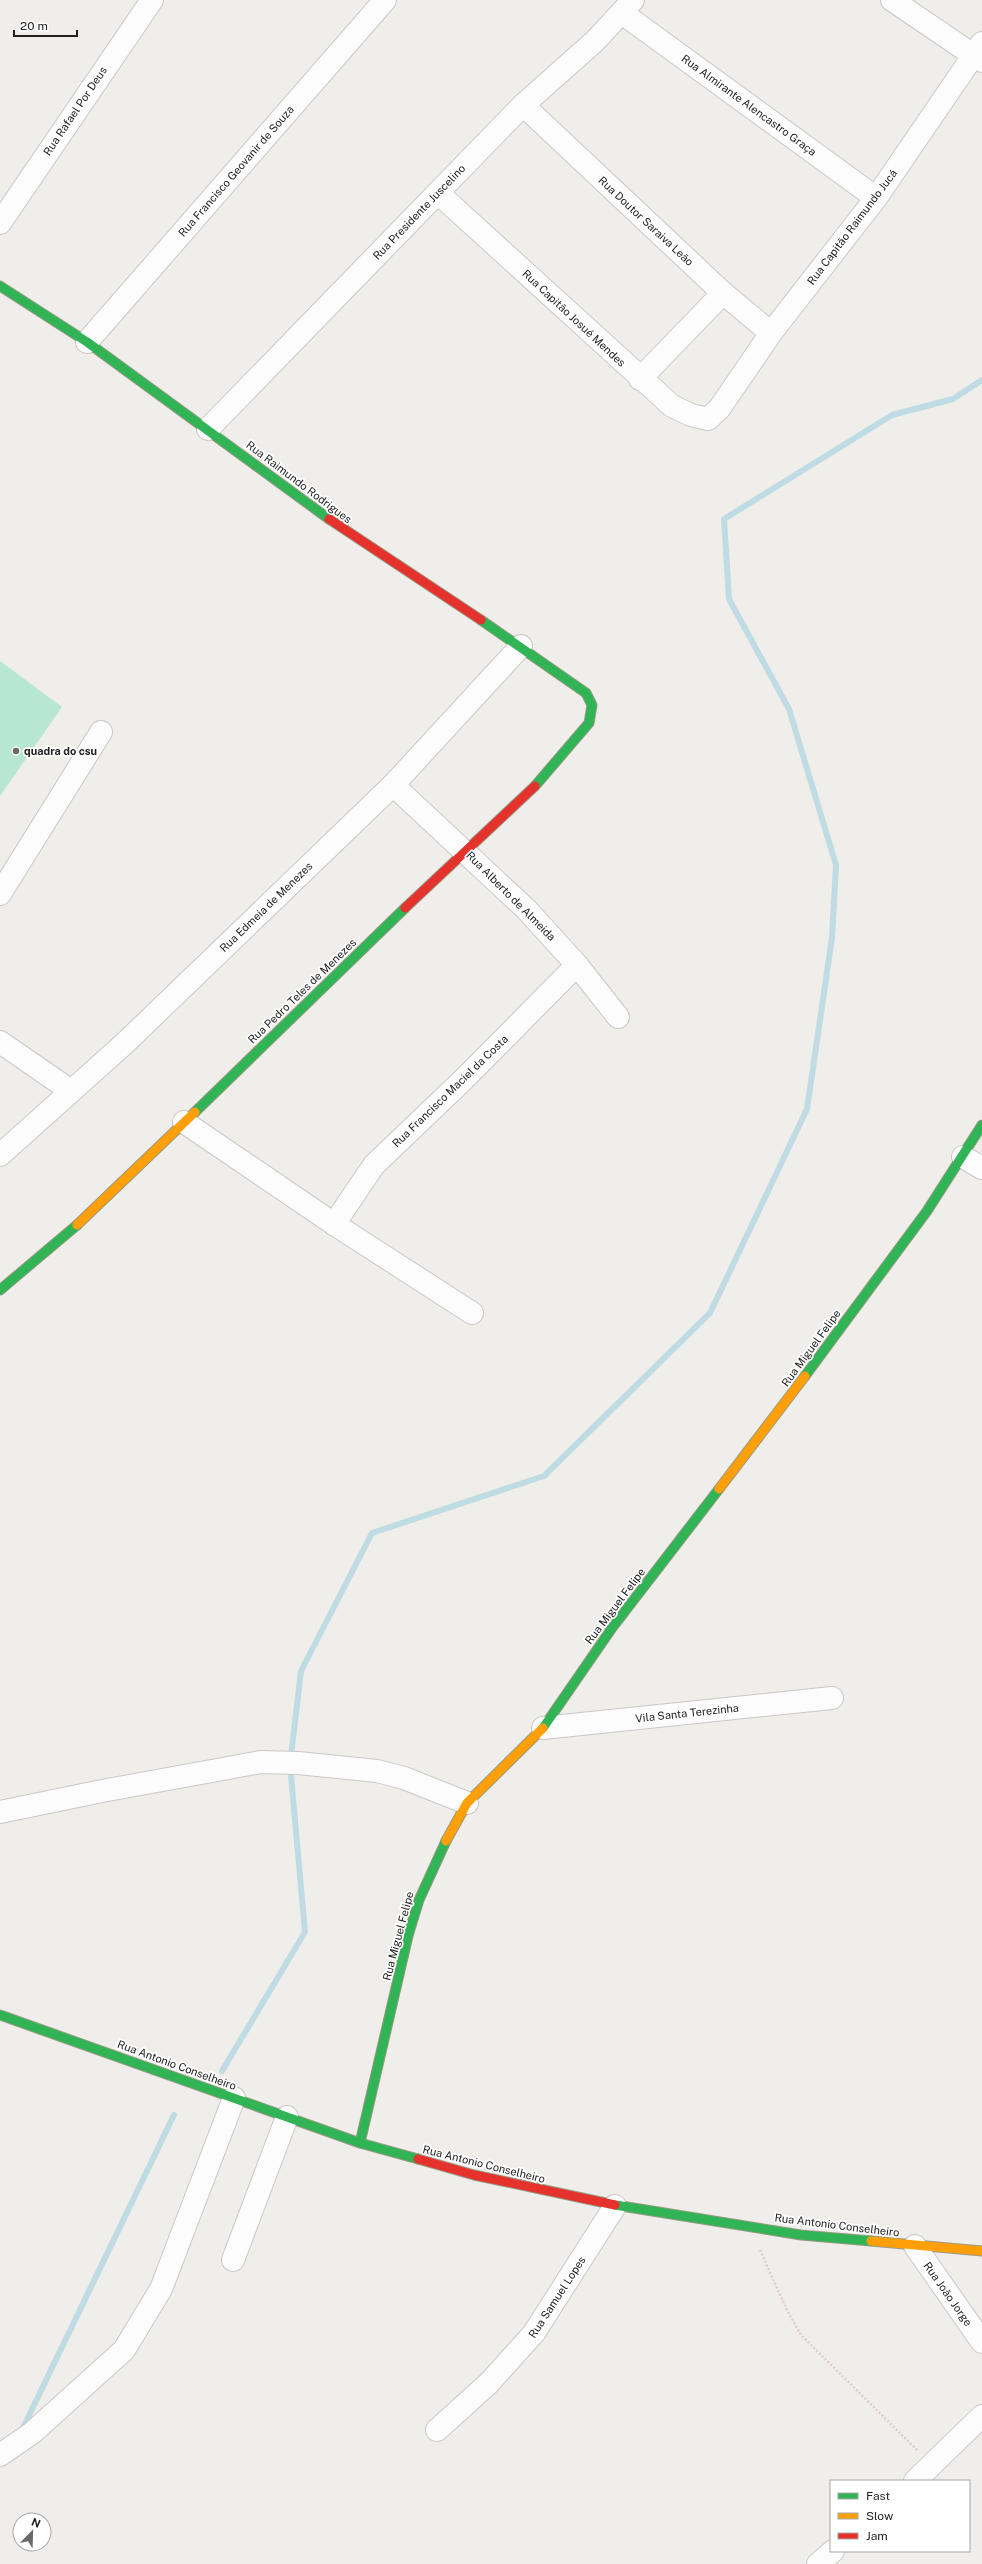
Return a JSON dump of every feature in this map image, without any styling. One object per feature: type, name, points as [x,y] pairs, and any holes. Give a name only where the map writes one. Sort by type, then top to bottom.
[{"type":"street","name":"Rua Rafael Por Deus","points":[[0,223],[152,0]]},
{"type":"street","name":"Rua Francisco Geovanir de Souza","points":[[87,342],[385,0]]},
{"type":"street","points":[[892,0],[979,53]]},
{"type":"street","name":"Rua Presidente Juscelino","points":[[208,429],[523,105],[595,41],[628,6]]},
{"type":"street","name":"Rua Almirante Alencastro Graça","points":[[628,6],[876,198]]},
{"type":"street","name":"Rua Capitão Raimundo Jucá","points":[[719,409],[771,333],[876,198],[979,53]]},
{"type":"street","name":"Rua Doutor Saraiva Leão","points":[[523,105],[723,293],[771,333]]},
{"type":"street","name":"Rua Capitão Josué Mendes","points":[[438,193],[640,379],[672,406],[690,415],[708,419],[719,409]]},
{"type":"street","name":"Rua Raimundo Rodrigues","points":[[0,286],[87,342],[208,429],[359,541],[521,646],[586,693]]},
{"type":"street","points":[[640,379],[723,293]]},
{"type":"street","name":"Rua Edmeia de Menezes","points":[[0,1155],[124,1044],[393,785],[521,646]]},
{"type":"street","name":"Rua Pedro Teles de Menezes","points":[[0,1290],[92,1213],[465,850],[540,782],[586,729],[593,711],[590,698],[586,693]]},
{"type":"street","points":[[0,894],[101,732]]},
{"type":"street","name":"Rua Alberto de Almeida","points":[[393,785],[465,850],[527,910],[577,965],[618,1017]]},
{"type":"street","name":"Rua Francisco Maciel da Costa","points":[[334,1224],[374,1165],[464,1079],[577,965]]},
{"type":"street","points":[[0,1042],[71,1091]]},
{"type":"street","points":[[184,1122],[334,1224],[472,1313]]},
{"type":"street","name":"Rua Miguel Felipe","points":[[360,2143],[408,1936],[418,1900],[432,1868],[467,1803],[543,1728],[612,1628],[787,1401],[927,1211],[963,1157],[982,1125]]},
{"type":"street","points":[[963,1157],[982,1168]]},
{"type":"street","name":"Vila Santa Terezinha","points":[[543,1728],[832,1698]]},
{"type":"street","points":[[0,1812],[102,1790],[262,1762],[377,1772],[404,1778],[467,1803]]},
{"type":"street","name":"Rua Antonio Conselheiro","points":[[0,2015],[360,2143],[474,2175],[615,2206],[748,2224],[801,2235],[982,2251]]},
{"type":"street","points":[[0,2455],[32,2433],[124,2350],[132,2340],[162,2289],[234,2098]]},
{"type":"street","points":[[233,2260],[287,2117]]},
{"type":"street","name":"Rua Samuel Lopes","points":[[437,2430],[489,2383],[534,2333],[615,2206]]},
{"type":"street","name":"Rua João Jorge","points":[[915,2246],[982,2342]]},
{"type":"street","points":[[916,2480],[933,2466],[982,2416]]},
{"type":"street","points":[[818,2564],[832,2552]]},
{"type":"path","points":[[748,2224],[786,2308],[801,2335],[933,2466]]},
{"type":"green space","name":"quadra do csu","points":[[0,661],[62,707],[0,796]]},
{"type":"waterway","points":[[222,2071],[305,1932],[290,1764],[301,1671],[372,1533],[544,1476],[710,1313],[807,1109],[832,938],[836,865],[789,709],[729,599],[724,519],[892,415],[953,399],[982,380]]},
{"type":"waterway","points":[[21,2432],[174,2115]]},
{"type":"traffic: fast","points":[[0,286],[87,342],[329,519]]},
{"type":"traffic: fast","points":[[481,620],[586,693],[592,705],[589,723],[535,786]]},
{"type":"traffic: fast","points":[[195,1112],[405,908]]},
{"type":"traffic: fast","points":[[805,1376],[927,1211],[982,1125]]},
{"type":"traffic: fast","points":[[0,1290],[77,1225]]},
{"type":"traffic: fast","points":[[543,1728],[612,1628],[719,1489]]},
{"type":"traffic: fast","points":[[360,2143],[408,1936],[419,1900],[446,1841]]},
{"type":"traffic: fast","points":[[0,2015],[360,2143],[418,2159]]},
{"type":"traffic: fast","points":[[615,2205],[801,2235],[871,2241]]},
{"type":"traffic: slow","points":[[77,1225],[195,1112]]},
{"type":"traffic: slow","points":[[719,1489],[805,1376]]},
{"type":"traffic: slow","points":[[446,1841],[467,1803],[543,1728]]},
{"type":"traffic: slow","points":[[871,2241],[982,2251]]},
{"type":"traffic: jam","points":[[329,519],[481,620]]},
{"type":"traffic: jam","points":[[405,908],[535,786]]},
{"type":"traffic: jam","points":[[418,2159],[474,2175],[615,2205]]},
{"type":"place","name":"quadra do csu","points":[[16,751]]}]
